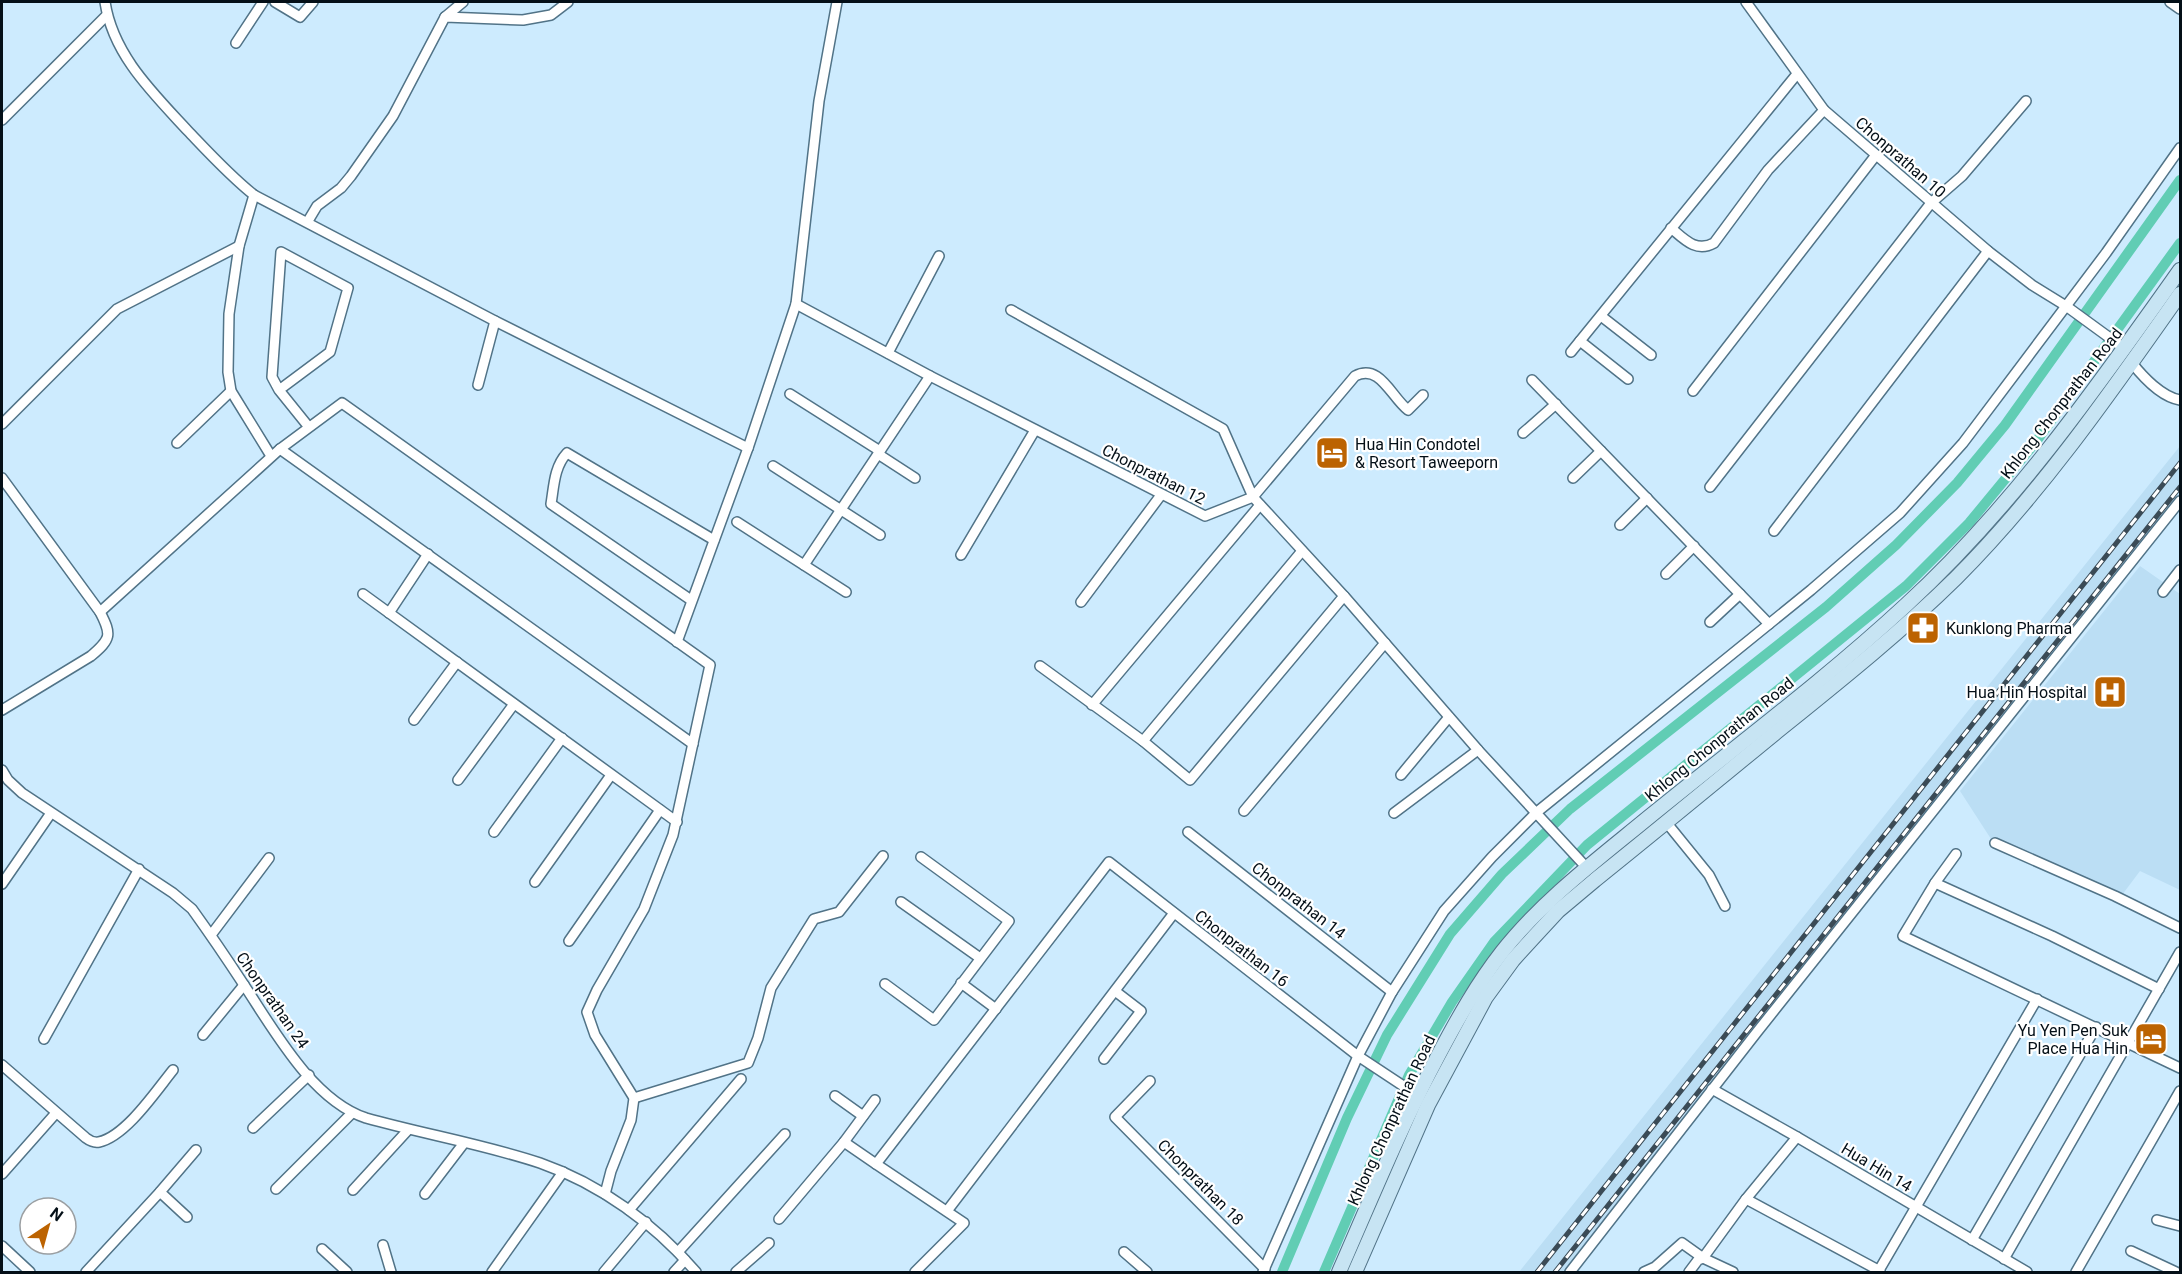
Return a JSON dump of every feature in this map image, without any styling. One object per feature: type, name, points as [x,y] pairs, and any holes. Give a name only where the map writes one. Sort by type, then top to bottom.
[{"type":"street","points":[[105,2],[116,39],[136,73],[231,177],[254,195],[495,321],[748,448]]},
{"type":"street","points":[[236,43],[263,2]]},
{"type":"street","points":[[275,2],[300,17],[313,2]]},
{"type":"street","points":[[308,222],[317,206],[341,188],[393,116],[445,17],[463,2]]},
{"type":"street","points":[[445,17],[523,20],[551,15],[568,2]]},
{"type":"street","points":[[677,642],[748,448],[796,304],[819,101],[837,2]]},
{"type":"street","name":"Chonprathan 10","points":[[1746,2],[1824,110],[1988,251],[2032,285],[2066,306],[2125,349]]},
{"type":"street","points":[[2170,2],[2181,9]]},
{"type":"street","points":[[2,120],[107,15]]},
{"type":"street","points":[[1571,352],[1797,74]]},
{"type":"street","points":[[1710,487],[1931,203],[1962,176],[2026,101]]},
{"type":"street","points":[[1671,228],[1694,246],[1705,247],[1714,243],[1768,170],[1824,110]]},
{"type":"street","points":[[1264,1271],[1358,1056],[1392,992],[1444,911],[1492,857],[1537,812],[1769,624],[1900,513],[1963,443],[2181,148]]},
{"type":"street","points":[[1693,391],[1876,155]]},
{"type":"street","points":[[254,195],[239,246],[229,314],[228,372],[231,391],[271,456]]},
{"type":"street","points":[[2,424],[117,309],[239,246]]},
{"type":"street","points":[[1774,531],[1988,251]]},
{"type":"street","points":[[279,390],[330,352],[348,288],[281,252],[272,377],[279,390],[308,426]]},
{"type":"street","points":[[888,353],[939,255]]},
{"type":"street","name":"Khlong Chonprathan Road","points":[[1339,1272],[1417,1095],[1474,990],[1502,952],[1523,928],[1587,868],[1826,674],[1947,567],[2036,466],[2125,349],[2181,270]]},
{"type":"street","name":"Khlong Chonprathan Road","points":[[1354,1272],[1428,1105],[1486,997],[1513,960],[1558,911],[1835,684],[1957,577],[2047,475],[2181,294]]},
{"type":"street","name":"Chonprathan 12","points":[[796,304],[930,376],[1205,516],[1253,497]]},
{"type":"street","points":[[1011,310],[1223,429],[1253,497],[1344,596],[1478,750],[1587,868]]},
{"type":"street","points":[[1601,316],[1651,355]]},
{"type":"street","points":[[478,385],[495,321]]},
{"type":"street","points":[[1581,341],[1628,379]]},
{"type":"street","points":[[2125,349],[2141,374],[2171,397],[2181,400]]},
{"type":"street","points":[[1253,497],[1355,376],[1362,372],[1370,372],[1377,376],[1408,410],[1423,395]]},
{"type":"street","points":[[804,565],[930,376]]},
{"type":"street","points":[[1532,380],[1769,624]]},
{"type":"street","points":[[177,443],[231,391]]},
{"type":"street","points":[[790,394],[915,478]]},
{"type":"street","points":[[100,612],[271,456],[308,426],[342,403],[710,665],[677,822],[644,909],[597,990],[587,1012],[595,1035],[634,1098],[631,1120],[611,1171],[605,1194]]},
{"type":"street","points":[[1523,433],[1556,404]]},
{"type":"street","points":[[961,555],[1035,430]]},
{"type":"street","points":[[280,449],[693,744]]},
{"type":"street","points":[[1573,478],[1601,451]]},
{"type":"street","points":[[691,600],[551,504],[555,476],[561,460],[567,453],[714,540]]},
{"type":"street","points":[[773,466],[880,535]]},
{"type":"street","points":[[2,478],[100,612],[108,627],[109,635],[104,645],[91,656],[2,710]]},
{"type":"street","points":[[1082,602],[1161,495]]},
{"type":"street","points":[[1620,525],[1647,498]]},
{"type":"street","points":[[1570,1272],[1712,1089],[2181,501]]},
{"type":"street","points":[[1092,705],[1260,505]]},
{"type":"street","points":[[737,522],[846,592]]},
{"type":"street","points":[[1666,574],[1694,546]]},
{"type":"street","points":[[1143,741],[1302,551]]},
{"type":"street","points":[[389,613],[428,554]]},
{"type":"street","points":[[2163,592],[2181,570]]},
{"type":"street","points":[[363,594],[677,822]]},
{"type":"street","points":[[1710,622],[1740,594]]},
{"type":"street","points":[[1040,666],[1143,741],[1190,780],[1344,596]]},
{"type":"street","points":[[1244,811],[1385,643]]},
{"type":"street","points":[[414,720],[457,662]]},
{"type":"street","points":[[458,780],[514,704]]},
{"type":"street","points":[[1401,775],[1449,717]]},
{"type":"street","points":[[494,832],[562,738]]},
{"type":"street","points":[[1394,813],[1478,750]]},
{"type":"street","name":"Chonprathan 24","points":[[2,771],[4,779],[22,793],[139,869],[192,909],[276,1036],[322,1091],[352,1113],[408,1130],[539,1163],[563,1172],[605,1194],[646,1222],[696,1272]]},
{"type":"street","points":[[535,882],[611,775]]},
{"type":"street","points":[[569,940],[660,810]]},
{"type":"street","points":[[2,884],[51,813]]},
{"type":"street","points":[[1666,822],[1709,875],[1725,906]]},
{"type":"street","name":"Chonprathan 14","points":[[1188,832],[1392,992]]},
{"type":"street","points":[[1995,843],[2181,928]]},
{"type":"street","points":[[1956,854],[1935,883],[1903,936],[2181,1068]]},
{"type":"street","points":[[634,1098],[748,1063],[758,1038],[771,988],[814,919],[839,912],[883,856]]},
{"type":"street","points":[[885,984],[934,1020],[1009,921],[921,857]]},
{"type":"street","points":[[211,935],[269,858]]},
{"type":"street","name":"Chonprathan 16","points":[[996,1009],[1109,862],[1358,1056],[1417,1095]]},
{"type":"street","points":[[44,1039],[139,869]]},
{"type":"street","points":[[1935,883],[2052,936],[2160,989]]},
{"type":"street","points":[[901,902],[980,958]]},
{"type":"street","points":[[948,1211],[1173,913]]},
{"type":"street","points":[[2004,1259],[2181,952]]},
{"type":"street","points":[[876,1164],[996,1009],[961,984]]},
{"type":"street","points":[[203,1035],[244,985]]},
{"type":"street","points":[[1104,1059],[1141,1011],[1115,991]]},
{"type":"street","points":[[1746,1199],[1879,1272],[2037,999]]},
{"type":"street","points":[[1972,1240],[2096,1028]]},
{"type":"street","points":[[2,1065],[93,1142],[100,1142],[128,1125],[173,1070]]},
{"type":"street","points":[[253,1128],[309,1075]]},
{"type":"street","points":[[629,1210],[741,1079]]},
{"type":"street","name":"Chonprathan 18","points":[[1150,1081],[1115,1117],[1264,1271]]},
{"type":"street","name":"Hua Hin 14","points":[[1712,1089],[2026,1272]]},
{"type":"street","points":[[2076,1272],[2181,1091]]},
{"type":"street","points":[[835,1096],[863,1116]]},
{"type":"street","points":[[779,1219],[844,1142],[874,1101]]},
{"type":"street","points":[[2,1174],[56,1113]]},
{"type":"street","points":[[276,1189],[352,1113]]},
{"type":"street","points":[[353,1190],[408,1130]]},
{"type":"street","points":[[674,1272],[682,1256],[785,1134]]},
{"type":"street","points":[[1689,1272],[1698,1260],[1703,1258],[1746,1199],[1797,1137]]},
{"type":"street","points":[[844,1142],[964,1223],[915,1272]]},
{"type":"street","points":[[425,1194],[464,1143]]},
{"type":"street","points":[[86,1272],[196,1150]]},
{"type":"street","points":[[492,1272],[563,1172]]},
{"type":"street","points":[[160,1192],[187,1217]]},
{"type":"street","points":[[2157,1220],[2181,1226]]},
{"type":"street","points":[[604,1272],[646,1222]]},
{"type":"street","points":[[736,1272],[769,1243]]},
{"type":"street","points":[[1644,1272],[1655,1267],[1682,1243],[1703,1258],[1734,1272]]},
{"type":"street","points":[[383,1245],[391,1272]]},
{"type":"street","points":[[2,1246],[30,1272]]},
{"type":"street","points":[[322,1249],[347,1272]]},
{"type":"street","points":[[2132,1251],[2176,1272]]},
{"type":"street","points":[[1124,1252],[1147,1272]]},
{"type":"shaded area","points":[[2180,446],[2180,495],[1710,1085],[1565,1272],[1519,1272]]},
{"type":"shaded area","name":"Hua Hin Hospital","points":[[2140,566],[2180,594],[2180,890],[2140,871],[2122,895],[1991,839],[1960,791]]},
{"type":"waterway","points":[[1282,1272],[1347,1118],[1387,1035],[1450,934],[1502,874],[1570,809],[1826,607],[1896,545],[1957,483],[2005,425],[2180,180]]},
{"type":"waterway","points":[[1324,1272],[1409,1075],[1452,1002],[1494,942],[1587,845],[1906,586],[1969,523],[2035,443],[2180,243]]},
{"type":"railway","points":[[1537,1272],[2180,463]]},
{"type":"railway","points":[[1555,1272],[2180,487]]},
{"type":"place","name":"Hua Hin Condotel & Resort Taweeporn","points":[[1332,453]]},
{"type":"place","name":"Kunklong Pharma","points":[[1923,628]]},
{"type":"place","name":"Hua Hin Hospital","points":[[2110,692]]},
{"type":"place","name":"Yu Yen Pen Suk Place Hua Hin","points":[[2151,1039]]}]
